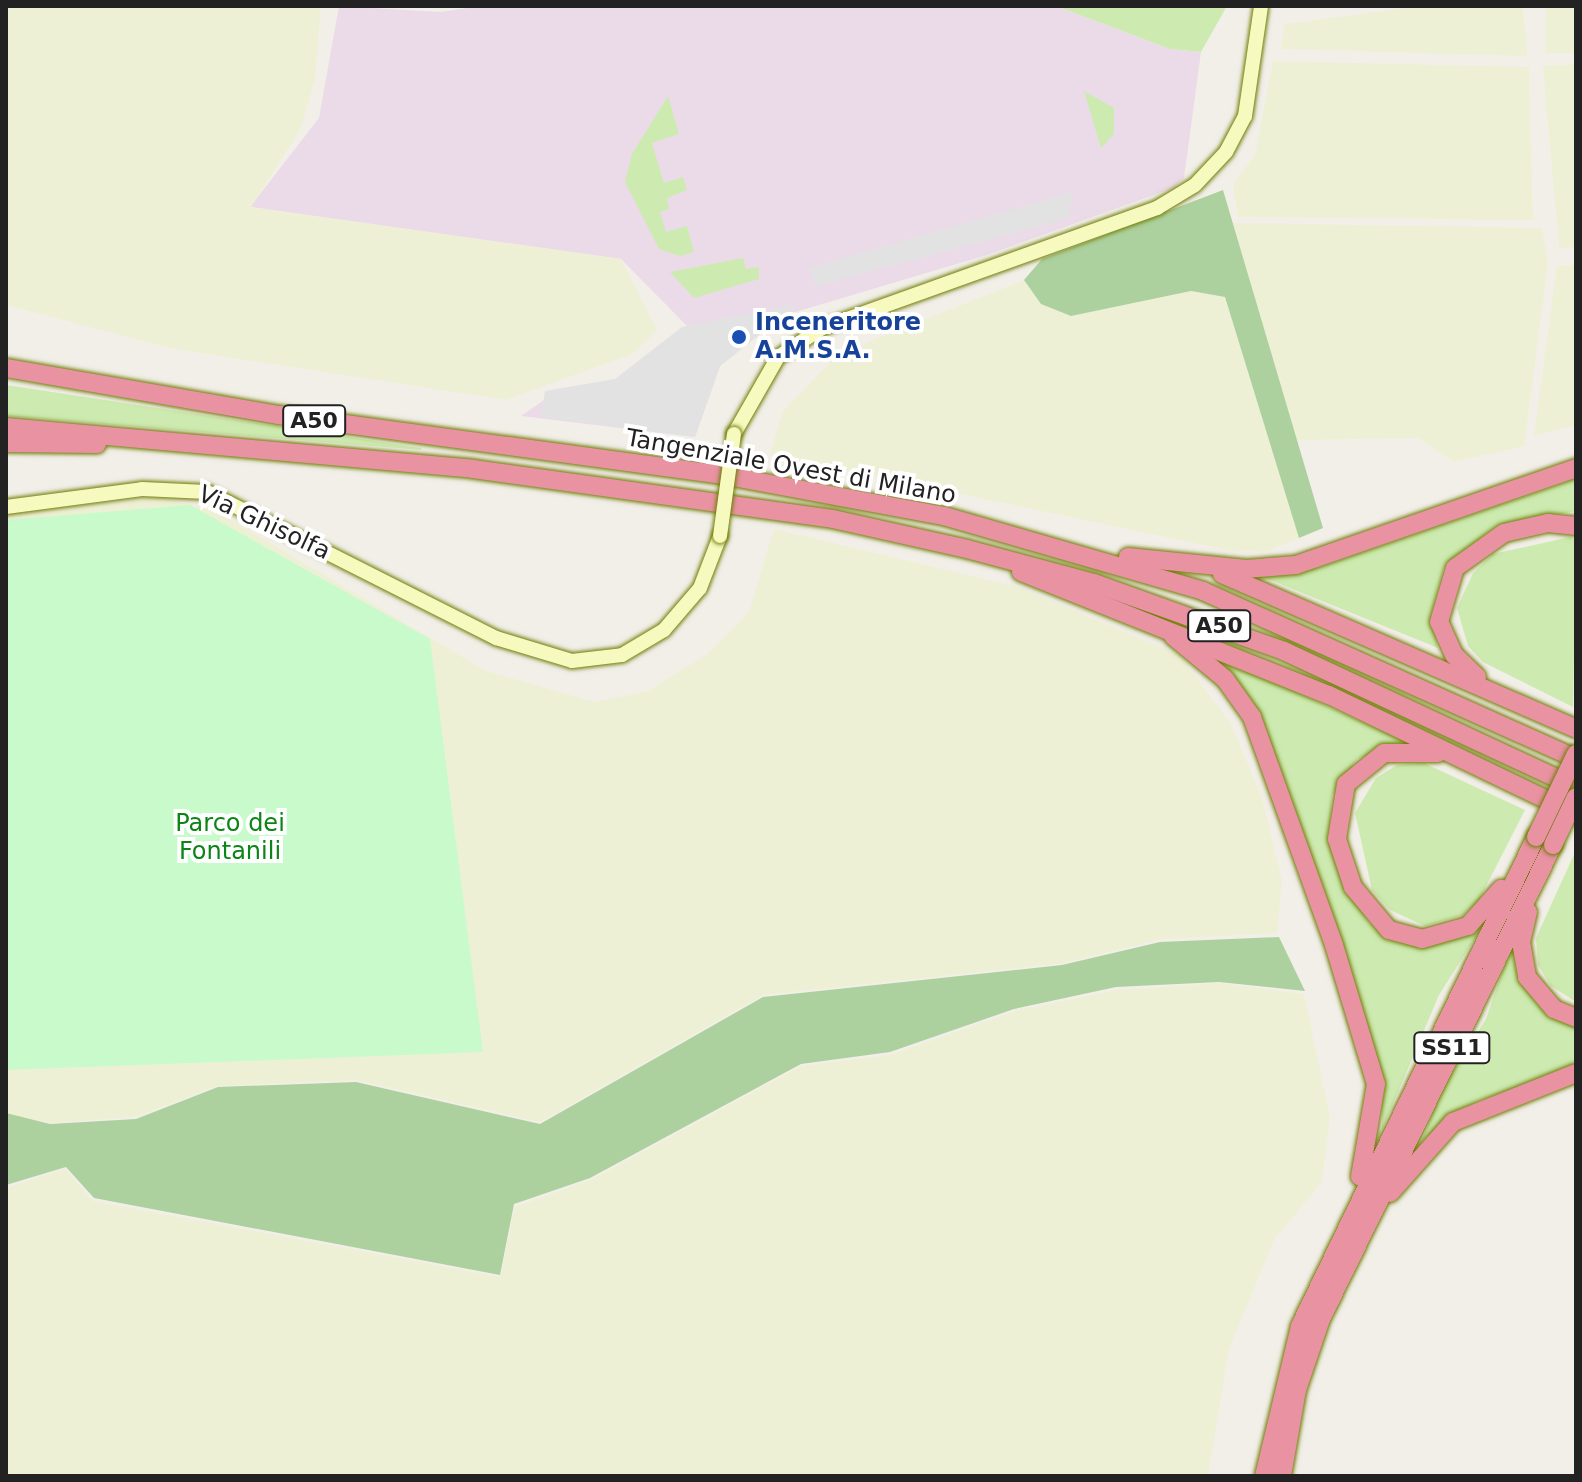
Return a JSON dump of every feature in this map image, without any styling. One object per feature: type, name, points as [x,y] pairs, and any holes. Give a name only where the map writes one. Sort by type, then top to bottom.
[{"type":"highway","name":"Tangenziale Ovest di Milano","points":[[6,368],[279,415],[834,494],[1085,552],[1292,627],[1576,756]]},
{"type":"highway","name":"Tangenziale Ovest di Milano","points":[[6,427],[299,448],[637,490],[833,519],[967,549],[1094,583],[1257,640],[1576,787]]},
{"type":"highway","points":[[6,443],[164,439]]},
{"type":"highway","points":[[1085,552],[1196,565],[1296,565],[1576,468]]},
{"type":"highway","points":[[1488,686],[1444,638],[1446,583],[1470,553],[1504,533],[1548,523],[1576,526]]},
{"type":"highway","points":[[967,549],[1173,636],[1317,690],[1576,814]]},
{"type":"highway","points":[[1196,565],[1488,686],[1576,729]]},
{"type":"highway","points":[[1173,636],[1225,679],[1252,717],[1373,1061],[1372,1136],[1344,1249]]},
{"type":"highway","points":[[1455,757],[1384,753],[1346,784],[1336,817],[1339,852],[1377,920],[1405,937],[1454,933],[1483,913],[1545,841]]},
{"type":"highway","name":"SS11","points":[[1264,1476],[1283,1374],[1545,841],[1576,756]]},
{"type":"highway","name":"SS11","points":[[1545,841],[1576,797]]},
{"type":"highway","points":[[1545,841],[1524,923],[1522,960],[1537,994],[1576,1018]]},
{"type":"highway","points":[[1344,1249],[1412,1163],[1453,1122],[1576,1073]]},
{"type":"highway","name":"SS11","points":[[1282,1476],[1308,1354],[1344,1249]]},
{"type":"street","name":"Via Ghisolfa","points":[[6,507],[154,488],[207,492],[461,618],[549,657],[622,655],[684,611],[720,536],[734,434],[770,367],[822,328],[1157,208],[1195,185],[1226,152],[1245,116],[1261,6]]},
{"type":"shaded area","points":[[339,6],[440,12],[481,6],[1056,6],[1170,49],[1201,52],[1184,178],[1173,188],[987,255],[782,316],[720,366],[695,437],[521,416],[544,400],[615,388],[687,326],[621,259],[250,207],[319,118]]},
{"type":"shaded area","points":[[1072,192],[1069,218],[816,286],[810,268]]},
{"type":"shaded area","points":[[798,304],[720,366],[695,437],[541,417],[545,391],[615,379],[682,327]]},
{"type":"green space","points":[[6,6],[321,6],[315,79],[301,128],[251,207],[621,259],[657,331],[632,354],[506,400],[174,349],[6,305]]},
{"type":"green space","points":[[1056,6],[1227,6],[1201,52],[1170,49]]},
{"type":"green space","points":[[1421,6],[1523,6],[1527,56],[1281,49],[1285,24]]},
{"type":"green space","points":[[1546,6],[1576,6],[1576,53],[1546,53]]},
{"type":"green space","points":[[1273,61],[1529,67],[1533,220],[1238,217],[1233,185],[1255,155]]},
{"type":"green space","points":[[1576,64],[1576,247],[1559,248],[1543,66]]},
{"type":"green space","points":[[1084,91],[1114,108],[1114,134],[1101,148]]},
{"type":"green space","points":[[668,96],[679,134],[652,143],[664,183],[683,177],[687,190],[667,198],[669,209],[660,212],[666,232],[687,226],[694,252],[680,256],[659,249],[625,182],[632,154]]},
{"type":"green space","points":[[1223,190],[1323,528],[1299,538],[1225,297],[1191,291],[1071,316],[1041,304],[1024,280],[1042,259]]},
{"type":"green space","points":[[1232,223],[1542,228],[1548,263],[1524,446],[1454,462],[1418,438],[1297,440]]},
{"type":"green space","points":[[743,258],[746,269],[759,267],[759,279],[694,298],[670,272]]},
{"type":"green space","points":[[1576,265],[1576,425],[1534,436],[1557,266]]},
{"type":"green space","points":[[1024,280],[1041,304],[1071,316],[1191,291],[1225,297],[1299,538],[1267,551],[1232,551],[770,454],[783,411],[838,354]]},
{"type":"green space","points":[[6,385],[421,448],[421,450],[6,416]]},
{"type":"green space","points":[[1576,479],[1576,511],[1495,527],[1444,567],[1431,614],[1438,648],[1263,577],[1318,568]]},
{"type":"green space","points":[[159,497],[218,512],[486,671],[595,702],[648,691],[706,655],[749,612],[774,529],[1018,587],[1179,655],[1230,722],[1262,797],[1282,881],[1277,933],[1162,939],[1064,963],[763,995],[540,1122],[356,1080],[217,1086],[136,1117],[51,1123],[8,1115],[6,514]]},
{"type":"green space","name":"Parco dei Fontanili","points":[[190,505],[430,639],[483,1052],[6,1070],[6,520]]},
{"type":"green space","points":[[1570,537],[1576,540],[1573,707],[1483,662],[1468,646],[1457,608],[1473,573],[1493,554]]},
{"type":"green space","points":[[1229,662],[1404,741],[1357,759],[1332,796],[1329,832],[1341,878],[1369,923],[1419,948],[1479,932],[1439,995],[1382,1130],[1382,1084],[1257,711],[1226,669]]},
{"type":"green space","points":[[1424,763],[1525,810],[1479,900],[1463,915],[1425,926],[1390,910],[1372,890],[1355,813],[1376,778],[1397,765]]},
{"type":"green space","points":[[1576,850],[1576,1002],[1551,986],[1538,965],[1536,938]]},
{"type":"green space","points":[[1279,937],[1305,991],[1219,982],[1116,987],[1014,1009],[890,1052],[801,1064],[590,1178],[514,1204],[500,1275],[94,1198],[66,1167],[6,1185],[6,1113],[50,1124],[136,1119],[218,1087],[356,1082],[540,1124],[763,997],[1062,965],[1160,942]]},
{"type":"green space","points":[[1511,947],[1576,1026],[1576,1067],[1477,1101],[1422,1140],[1444,1085],[1486,1019]]},
{"type":"green space","points":[[1220,983],[1304,994],[1330,1117],[1322,1182],[1274,1240],[1229,1349],[1208,1476],[6,1476],[6,1188],[65,1169],[93,1201],[500,1277],[515,1207],[593,1179],[801,1066],[890,1055],[1015,1011],[1117,990]]},
{"type":"place","name":"Inceneritore A.M.S.A.","points":[[739,337]]}]
